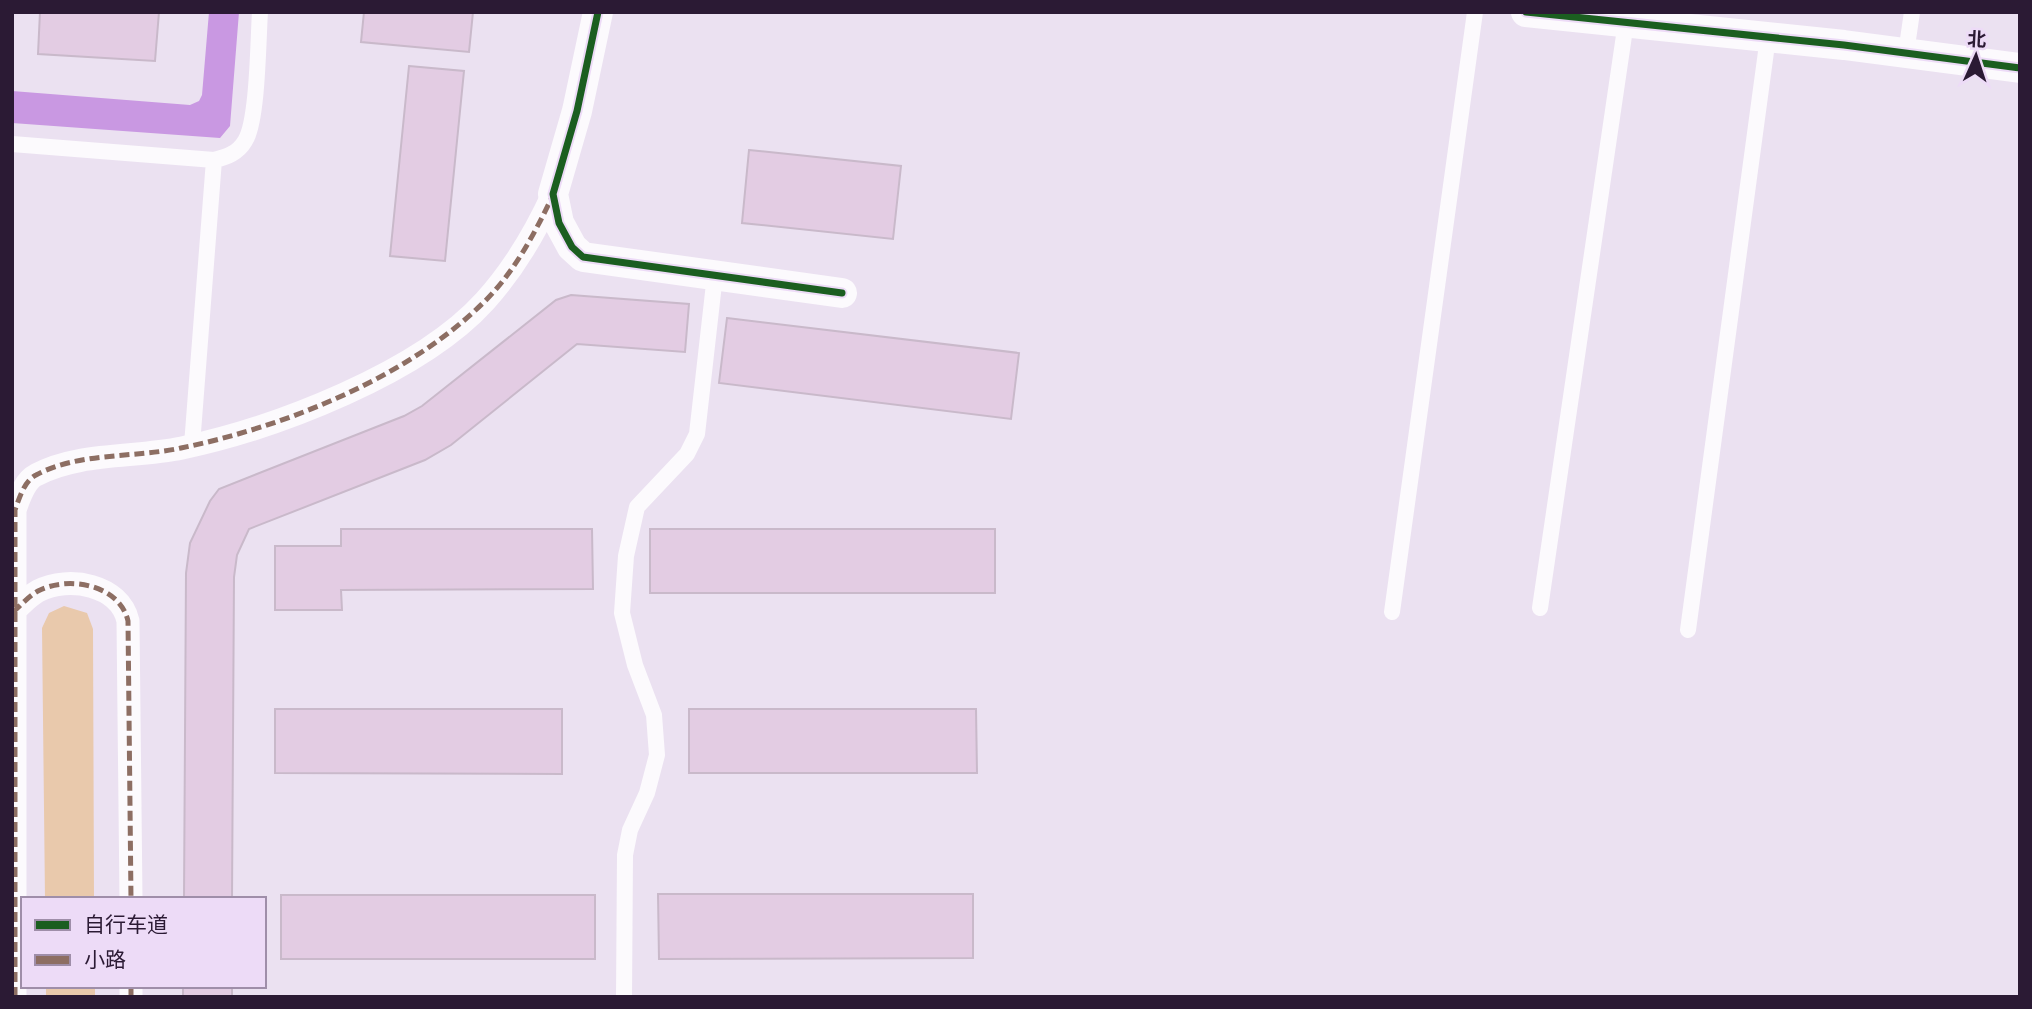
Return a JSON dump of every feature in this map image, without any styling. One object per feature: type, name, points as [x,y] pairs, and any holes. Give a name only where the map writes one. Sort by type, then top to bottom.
[{"type":"street","points":[[15,997],[15,510],[32,476],[53,467],[192,445],[267,425],[360,387],[421,354],[484,303],[532,240],[553,194],[577,111],[598,12]]},
{"type":"street","points":[[1526,12],[1626,22],[1681,20],[1768,37],[2020,68]]},
{"type":"street","points":[[553,194],[559,223],[572,247],[583,257],[842,293]]},
{"type":"street","points":[[13,612],[40,590],[57,585],[101,589],[114,595],[125,607],[128,621],[131,897]]},
{"type":"lane","points":[[12,144],[214,160],[239,149],[250,132],[260,12]]},
{"type":"lane","points":[[1392,612],[1475,12]]},
{"type":"lane","points":[[1906,53],[1912,12]]},
{"type":"lane","points":[[1540,608],[1626,22]]},
{"type":"lane","points":[[1688,630],[1768,37]]},
{"type":"lane","points":[[192,445],[214,160]]},
{"type":"lane","points":[[624,997],[625,855],[630,830],[647,793],[657,755],[654,715],[635,665],[622,614],[626,556],[637,507],[687,454],[697,434],[715,275]]},
{"type":"shaded area","points":[[209,12],[239,12],[230,126],[220,138],[12,123],[12,91],[190,105],[199,101],[202,95]]},
{"type":"shaded area","points":[[64,606],[87,613],[93,629],[94,897],[45,897],[42,628],[49,613]]},
{"type":"shaded area","points":[[46,988],[95,988],[95,997],[46,997]]},
{"type":"building","points":[[40,12],[159,12],[155,61],[38,54]]},
{"type":"building","points":[[364,12],[473,12],[469,52],[361,42]]},
{"type":"building","points":[[409,66],[464,71],[445,261],[390,256]]},
{"type":"building","points":[[749,150],[901,166],[893,239],[742,223]]},
{"type":"building","points":[[571,295],[689,304],[685,352],[577,344],[451,445],[425,460],[249,529],[237,555],[234,577],[232,897],[184,897],[186,573],[190,543],[210,501],[219,489],[404,416],[422,406],[556,300]]},
{"type":"building","points":[[727,318],[1019,353],[1011,419],[719,383]]},
{"type":"building","points":[[341,529],[592,529],[593,589],[341,590],[342,610],[275,610],[275,546],[341,546]]},
{"type":"building","points":[[650,529],[995,529],[995,593],[650,593]]},
{"type":"building","points":[[275,709],[562,709],[562,774],[275,773]]},
{"type":"building","points":[[689,709],[976,709],[977,773],[689,773]]},
{"type":"building","points":[[658,894],[973,894],[973,958],[659,959]]},
{"type":"building","points":[[281,895],[595,895],[595,959],[281,959]]},
{"type":"building","points":[[183,988],[232,988],[232,997],[183,997]]},
{"type":"marked path","points":[[15,997],[15,510],[25,486],[36,475],[70,462],[181,448],[261,427],[302,413],[381,376],[452,330],[494,292],[522,253],[552,197]]},
{"type":"marked path","points":[[13,612],[38,591],[50,586],[78,584],[92,586],[115,599],[128,621],[131,897]]},
{"type":"marked path","points":[[131,988],[131,997]]},
{"type":"cycle path","points":[[598,12],[577,111],[553,194],[559,223],[572,247],[583,257],[842,293]]},
{"type":"cycle path","points":[[1526,12],[1844,45],[2020,68]]}]
